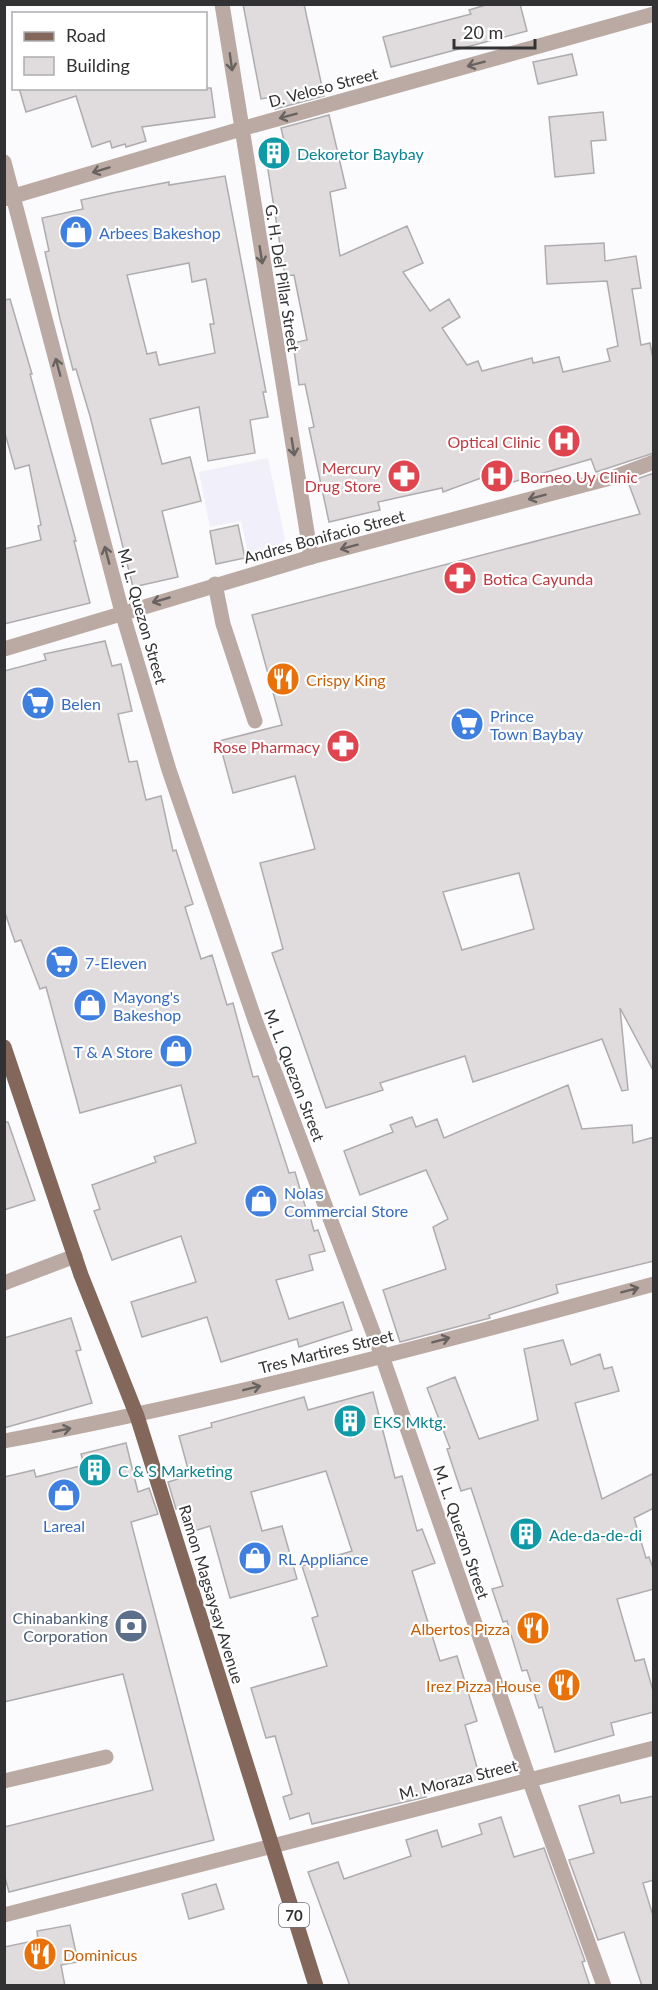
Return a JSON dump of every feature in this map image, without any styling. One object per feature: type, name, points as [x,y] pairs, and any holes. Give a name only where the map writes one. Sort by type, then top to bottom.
[{"type":"main road","name":"Ramon Magsaysay Avenue","points":[[4,1047],[75,1256],[137,1416],[316,1986]]},
{"type":"street","name":"G. H. Del Pillar Street","points":[[222,4],[311,557]]},
{"type":"street","name":"D. Veloso Street","points":[[9,198],[241,129],[654,14]]},
{"type":"street","name":"M. L. Quezon Street","points":[[4,162],[9,198],[122,612],[169,770],[235,963],[382,1356],[529,1779],[604,1986]]},
{"type":"street","name":"Andres Bonifacio Street","points":[[4,649],[215,584],[614,477],[654,462]]},
{"type":"street","points":[[215,584],[223,624],[255,721]]},
{"type":"street","points":[[4,1282],[75,1256]]},
{"type":"street","name":"Tres Martires Street","points":[[4,1441],[137,1416],[382,1356],[654,1284]]},
{"type":"street","name":"M. Moraza Street","points":[[4,1916],[272,1844],[654,1748]]},
{"type":"street","points":[[4,1781],[106,1757]]},
{"type":"shaded area","points":[[268,458],[285,539],[275,553],[249,558],[241,521],[210,527],[199,472]]},
{"type":"building","points":[[243,4],[304,4],[324,96],[275,109],[272,97],[261,99]]},
{"type":"building","points":[[489,4],[520,4],[527,31],[391,67],[383,37],[471,14],[469,10]]},
{"type":"building","points":[[572,54],[577,75],[538,84],[533,62]]},
{"type":"building","points":[[211,88],[215,117],[142,127],[146,141],[126,147],[125,144],[112,148],[110,141],[92,147],[76,96],[26,112],[20,90],[207,90]]},
{"type":"building","points":[[603,112],[606,140],[591,141],[594,173],[555,177],[549,117]]},
{"type":"building","points":[[329,115],[346,188],[330,192],[340,256],[407,226],[423,263],[403,272],[430,311],[449,299],[460,317],[442,328],[467,365],[478,361],[482,371],[532,358],[533,363],[559,357],[563,372],[610,361],[607,349],[618,346],[607,281],[547,284],[545,246],[604,243],[605,261],[636,256],[641,288],[632,289],[641,345],[650,343],[654,364],[654,453],[596,472],[591,459],[496,487],[492,474],[443,492],[442,488],[378,502],[380,510],[329,522],[309,428],[314,427],[305,384],[299,385],[293,343],[307,340],[294,275],[285,276],[264,145],[284,141],[281,128]]},
{"type":"building","points":[[225,176],[266,392],[263,392],[268,417],[250,420],[255,453],[208,461],[199,407],[150,419],[162,464],[190,457],[201,501],[162,511],[178,577],[133,587],[90,416],[76,369],[73,370],[60,319],[45,252],[49,251],[42,218],[83,209],[81,200],[169,182],[169,185]],"holes":[[[189,263],[192,282],[206,279],[214,324],[210,324],[215,353],[159,365],[156,352],[147,354],[127,275]]]},
{"type":"building","points":[[10,299],[76,541],[74,541],[90,603],[4,624],[4,549],[41,540],[38,526],[41,525],[29,465],[15,469],[4,430],[4,300]]},
{"type":"building","name":"Prince Town Baybay","points":[[654,473],[654,1072],[620,1008],[628,1090],[622,1091],[602,1039],[473,1082],[465,1056],[380,1083],[383,1090],[326,1108],[272,953],[283,949],[260,863],[315,849],[295,776],[233,793],[219,741],[282,725],[252,615],[640,514],[628,482]],"holes":[[[519,873],[534,929],[462,950],[443,892]]]},
{"type":"building","points":[[238,525],[245,558],[216,564],[210,531]]},
{"type":"building","points":[[105,641],[112,666],[121,664],[132,711],[118,714],[129,762],[137,761],[146,800],[161,796],[173,851],[176,850],[193,904],[185,907],[201,959],[212,955],[227,1005],[233,1003],[253,1077],[258,1076],[289,1173],[295,1172],[314,1231],[318,1230],[325,1251],[309,1255],[313,1270],[276,1280],[289,1319],[343,1302],[352,1330],[299,1347],[297,1339],[221,1362],[207,1317],[142,1337],[131,1302],[196,1282],[181,1236],[112,1260],[94,1211],[100,1209],[92,1185],[156,1162],[154,1157],[196,1143],[181,1085],[80,1113],[46,987],[40,989],[21,940],[15,942],[4,910],[4,671],[46,660],[44,654]]},
{"type":"building","points":[[568,1085],[582,1129],[632,1125],[633,1143],[654,1137],[654,1261],[556,1285],[558,1293],[489,1315],[490,1318],[400,1342],[383,1290],[446,1269],[433,1227],[448,1219],[426,1170],[360,1195],[344,1151],[393,1132],[390,1125],[412,1117],[416,1127],[437,1119],[444,1138]]},
{"type":"building","points":[[4,1122],[8,1122],[35,1200],[4,1210]]},
{"type":"building","points":[[71,1318],[81,1350],[76,1351],[92,1403],[4,1428],[4,1338]]},
{"type":"building","points":[[563,1340],[571,1365],[600,1354],[604,1369],[612,1367],[619,1391],[575,1403],[602,1499],[654,1473],[654,1508],[634,1518],[646,1558],[649,1557],[654,1571],[654,1589],[617,1599],[635,1661],[644,1659],[654,1694],[654,1712],[611,1723],[614,1735],[555,1752],[542,1707],[539,1708],[527,1670],[522,1671],[507,1621],[503,1622],[492,1589],[503,1586],[471,1488],[461,1491],[447,1449],[450,1448],[427,1388],[455,1377],[479,1439],[538,1420],[524,1349]]},
{"type":"building","points":[[373,1392],[395,1478],[402,1476],[417,1531],[422,1529],[435,1563],[412,1571],[440,1661],[457,1656],[477,1721],[465,1725],[480,1778],[425,1794],[426,1797],[312,1824],[309,1813],[290,1819],[283,1797],[292,1794],[275,1736],[266,1738],[251,1688],[327,1666],[312,1618],[318,1616],[302,1566],[352,1551],[326,1471],[251,1492],[262,1531],[282,1526],[297,1579],[230,1598],[210,1526],[194,1531],[186,1506],[176,1509],[168,1482],[178,1479],[176,1472],[188,1469],[179,1436],[212,1427],[211,1423],[304,1397],[308,1410]]},
{"type":"building","points":[[126,1443],[138,1492],[149,1488],[158,1514],[131,1522],[214,1840],[9,1892],[4,1874],[4,1827],[153,1790],[123,1674],[4,1702],[4,1477],[34,1470],[36,1477],[84,1465],[81,1454]]},
{"type":"building","points":[[619,1795],[621,1803],[654,1796],[654,1880],[643,1883],[654,1919],[654,1986],[642,1986],[624,1932],[598,1940],[569,1860],[594,1853],[579,1806]]},
{"type":"building","points":[[501,1817],[514,1857],[544,1848],[585,1961],[582,1962],[590,1986],[350,1986],[308,1872],[338,1862],[344,1879],[411,1856],[406,1840],[437,1830],[442,1847],[482,1834],[479,1824]]},
{"type":"building","points":[[216,1884],[224,1909],[189,1919],[182,1894]]},
{"type":"building","name":"Dominicus","points":[[70,1925],[78,1962],[61,1965],[65,1986],[4,1986],[4,1947],[38,1940],[37,1931]]},
{"type":"place","name":"Dekoretor Baybay","points":[[274,153]]},
{"type":"place","name":"Arbees Bakeshop","points":[[76,232]]},
{"type":"place","name":"Optical Clinic","points":[[564,441]]},
{"type":"place","name":"Mercury Drug Store","points":[[404,476]]},
{"type":"place","name":"Borneo Uy Clinic","points":[[497,476]]},
{"type":"place","name":"Botica Cayunda","points":[[460,578]]},
{"type":"place","name":"Crispy King","points":[[283,679]]},
{"type":"place","name":"Belen","points":[[38,703]]},
{"type":"place","name":"Prince Town Baybay","points":[[467,724]]},
{"type":"place","name":"Rose Pharmacy","points":[[343,746]]},
{"type":"place","name":"7-Eleven","points":[[62,962]]},
{"type":"place","name":"Mayong's Bakeshop","points":[[90,1005]]},
{"type":"place","name":"T & A Store","points":[[176,1051]]},
{"type":"place","name":"Nolas Commercial Store","points":[[261,1201]]},
{"type":"place","name":"EKS Mktg.","points":[[350,1421]]},
{"type":"place","name":"C & S Marketing","points":[[95,1470]]},
{"type":"place","name":"Lareal","points":[[64,1495]]},
{"type":"place","name":"Ade-da-de-di","points":[[526,1534]]},
{"type":"place","name":"RL Appliance","points":[[255,1558]]},
{"type":"place","name":"Chinabanking Corporation","points":[[131,1626]]},
{"type":"place","name":"Albertos Pizza","points":[[533,1628]]},
{"type":"place","name":"Irez Pizza House","points":[[564,1685]]},
{"type":"place","name":"Dominicus","points":[[40,1954]]}]
